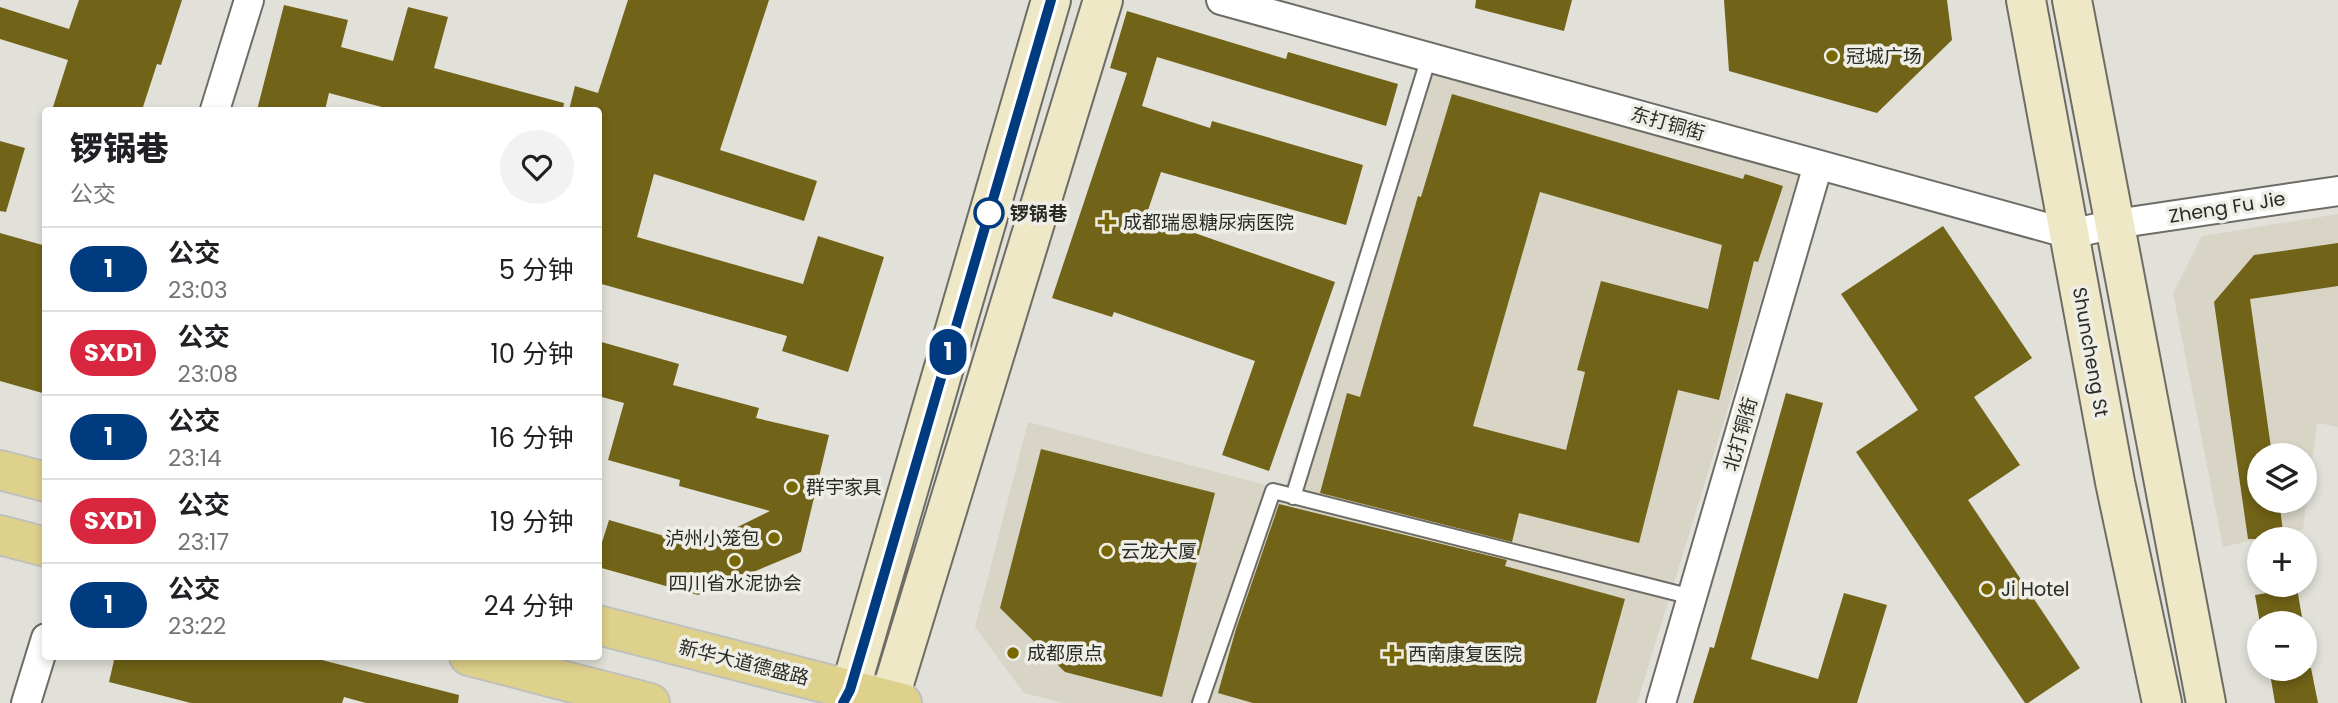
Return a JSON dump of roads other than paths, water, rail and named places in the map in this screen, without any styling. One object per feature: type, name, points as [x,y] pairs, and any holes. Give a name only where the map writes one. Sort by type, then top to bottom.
[{"type":"main road","points":[[847,696],[1051,0]]},
{"type":"main road","points":[[893,702],[1103,0]]},
{"type":"main road","name":"Shuncheng St","points":[[2026,0],[2115,482],[2162,703]]},
{"type":"main road","points":[[2071,0],[2206,703]]},
{"type":"main road","points":[[0,470],[42,481]]},
{"type":"main road","points":[[0,535],[42,546]]},
{"type":"main road","name":"新华大道德盛路","points":[[602,626],[847,696],[893,702]]},
{"type":"main road","points":[[484,660],[650,703]]},
{"type":"street","points":[[216,107],[249,0]]},
{"type":"street","name":"东打铜街","points":[[1221,0],[2070,234],[2115,224]]},
{"type":"street","name":"北打铜街","points":[[1661,703],[1818,166]]},
{"type":"street","name":"Zheng Fu Jie","points":[[2115,224],[2338,191]]},
{"type":"street","points":[[26,703],[42,651]]},
{"type":"lane","points":[[1293,497],[1429,57]]},
{"type":"lane","points":[[1200,703],[1273,491],[1692,597]]},
{"type":"place","name":"冠城广场","points":[[1832,56]]},
{"type":"place","name":"锣锅巷","points":[[989,213]]},
{"type":"place","name":"成都瑞恩糖尿病医院","points":[[1107,222]]},
{"type":"place","name":"群宇家具","points":[[792,487]]},
{"type":"place","name":"泸州小笼包","points":[[774,538]]},
{"type":"place","name":"云龙大厦","points":[[1107,551]]},
{"type":"place","name":"四川省水泥协会","points":[[735,561]]},
{"type":"place","name":"Ji Hotel","points":[[1987,589]]},
{"type":"place","name":"成都原点","points":[[1013,653]]},
{"type":"place","name":"西南康复医院","points":[[1392,654]]}]
